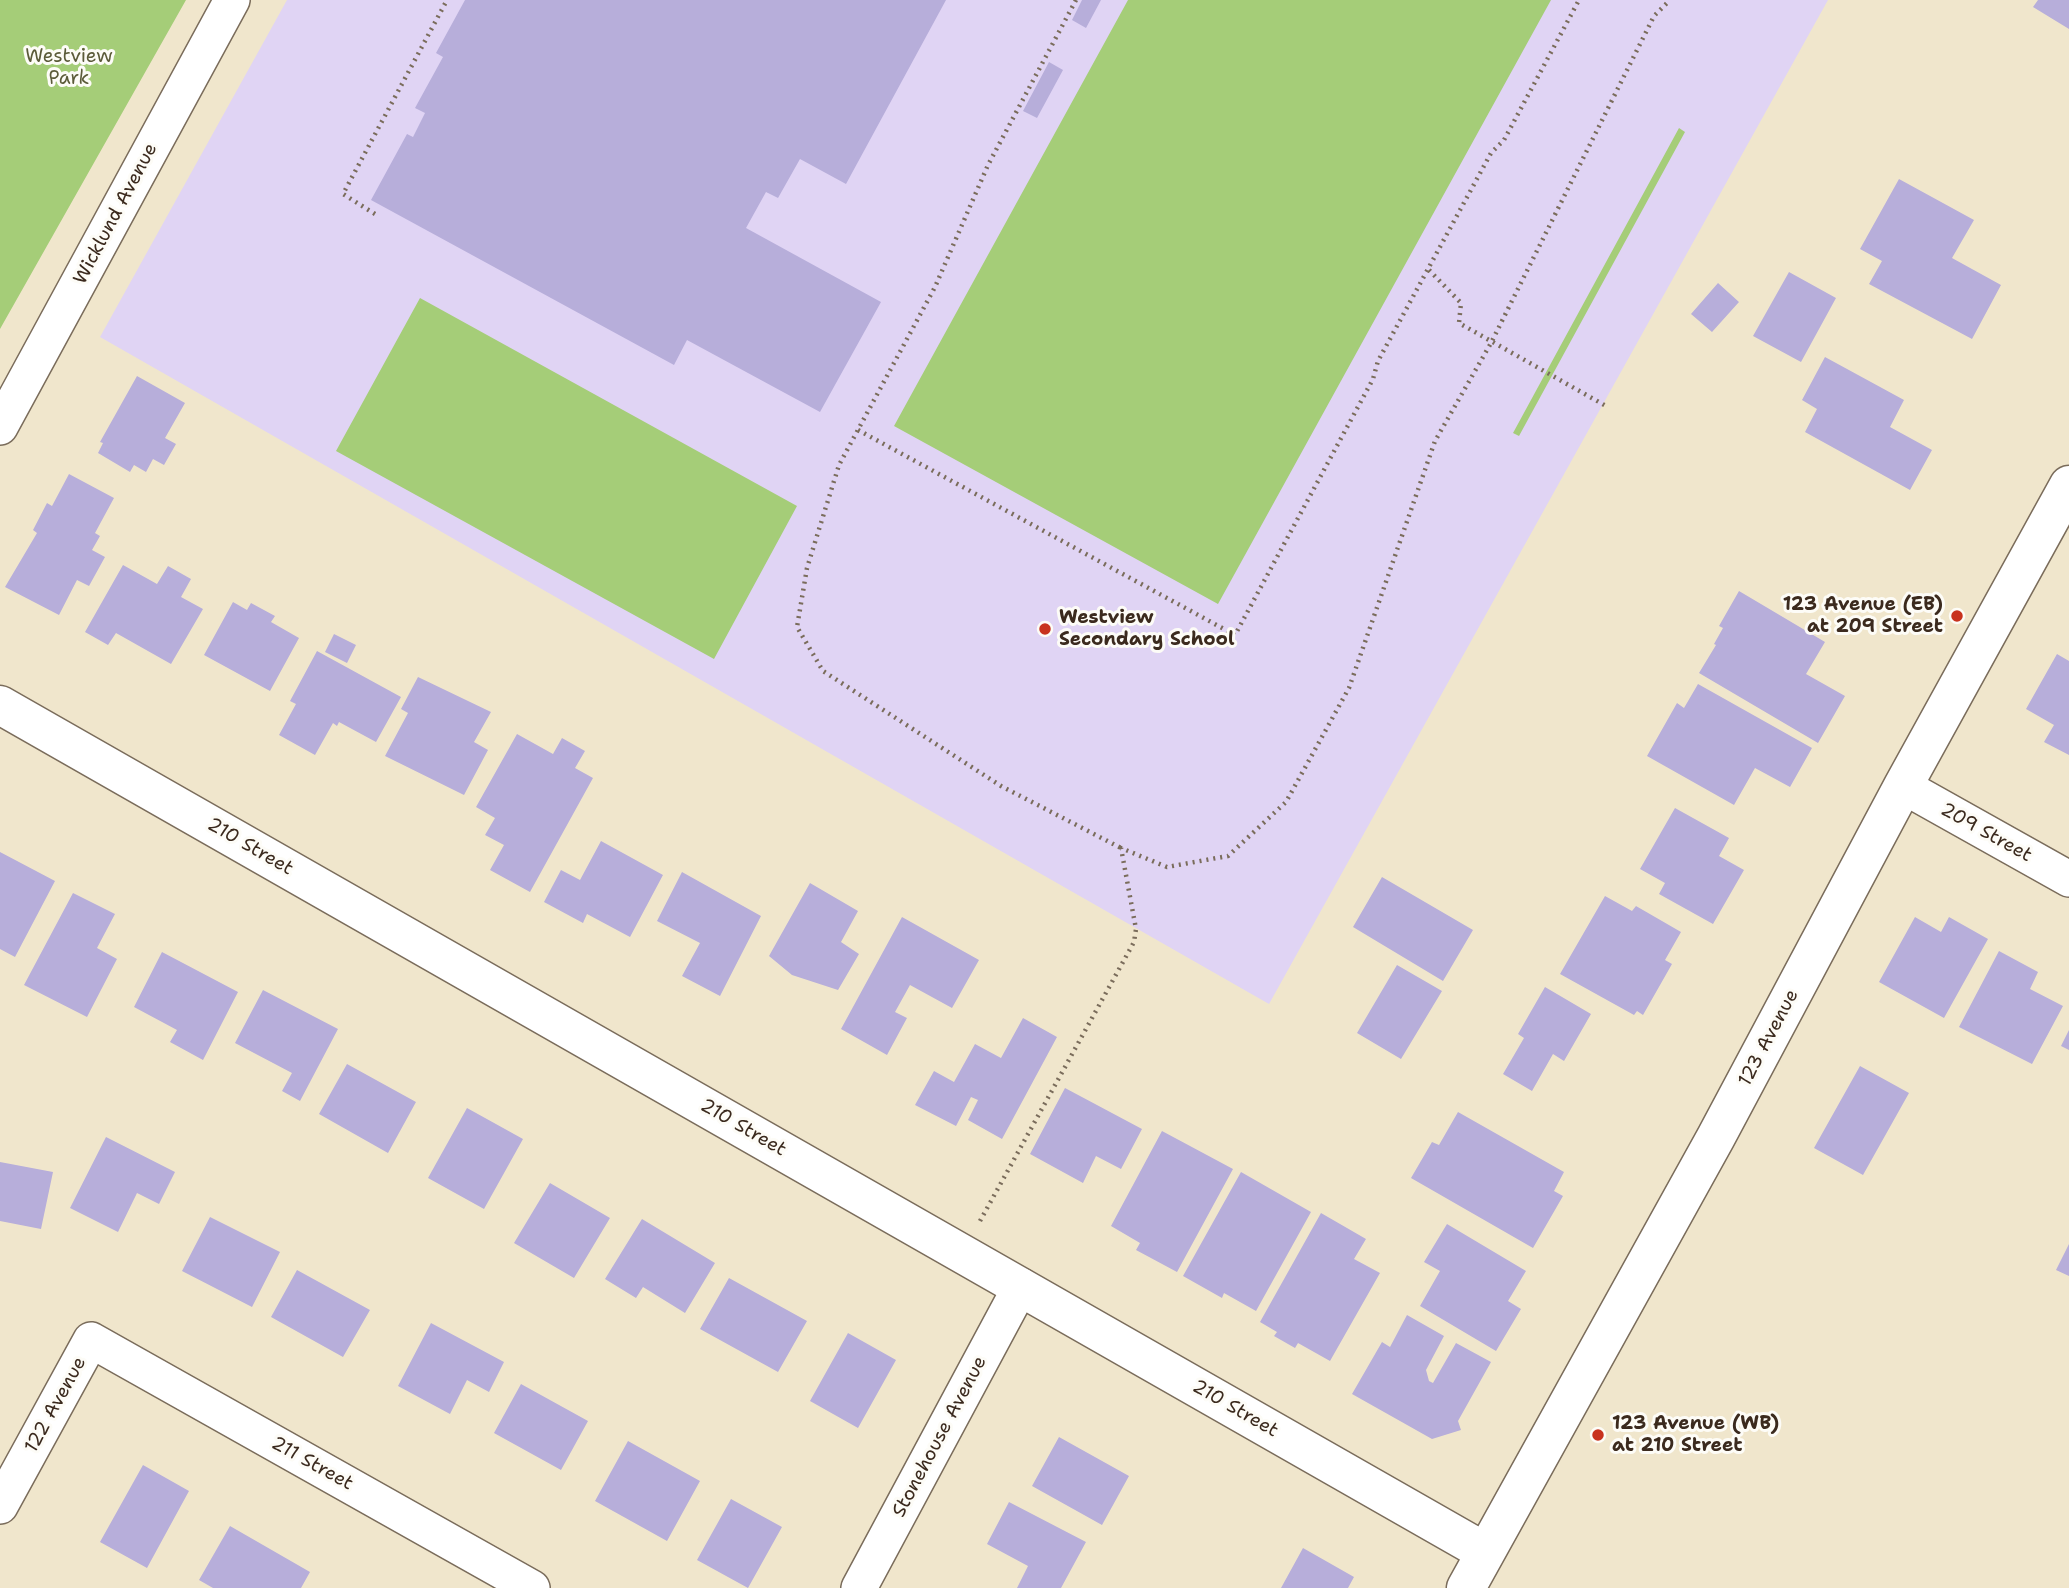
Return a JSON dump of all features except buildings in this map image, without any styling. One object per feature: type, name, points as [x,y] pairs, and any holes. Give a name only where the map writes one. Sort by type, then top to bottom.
[{"type":"street","name":"Wicklund Avenue","points":[[0,427],[232,0]]},
{"type":"street","name":"123 Avenue","points":[[1466,1588],[1717,1137],[1903,786],[2069,485]]},
{"type":"street","name":"210 Street","points":[[0,705],[1485,1552]]},
{"type":"street","name":"209 Street","points":[[1903,786],[2069,879]]},
{"type":"street","name":"Stonehouse Avenue","points":[[859,1588],[1021,1286]]},
{"type":"street","name":"122 Avenue","points":[[0,1506],[91,1340]]},
{"type":"street","name":"211 Street","points":[[91,1340],[532,1588]]},
{"type":"path","points":[[375,214],[343,194],[447,0]]},
{"type":"path","points":[[1076,0],[988,164],[936,286],[839,465],[807,568],[797,627],[823,671],[1001,786],[1121,848],[1167,867],[1228,856],[1286,802],[1349,688],[1435,441],[1490,343],[1654,16],[1670,0]]},
{"type":"path","points":[[858,430],[1235,635],[1373,379],[1378,361],[1579,0]]},
{"type":"path","points":[[1429,270],[1461,303],[1459,323],[1490,343],[1606,406]]},
{"type":"path","points":[[962,1253],[1134,942],[1136,929],[1121,848]]},
{"type":"shaded area","name":"Westview Secondary School","points":[[287,0],[1828,0],[1269,1004],[100,337]]},
{"type":"green space","name":"Westview Park","points":[[0,0],[186,0],[0,329]]},
{"type":"green space","points":[[1128,0],[1551,0],[1218,604],[894,426]]},
{"type":"green space","points":[[1679,128],[1685,132],[1519,436],[1513,433]]},
{"type":"green space","points":[[420,298],[797,506],[714,659],[336,451]]},
{"type":"place","name":"123 Avenue (EB) at 209 Street","points":[[1957,616]]},
{"type":"place","name":"Westview Secondary School","points":[[1045,629]]},
{"type":"place","name":"123 Avenue (WB) at 210 Street","points":[[1598,1435]]}]
